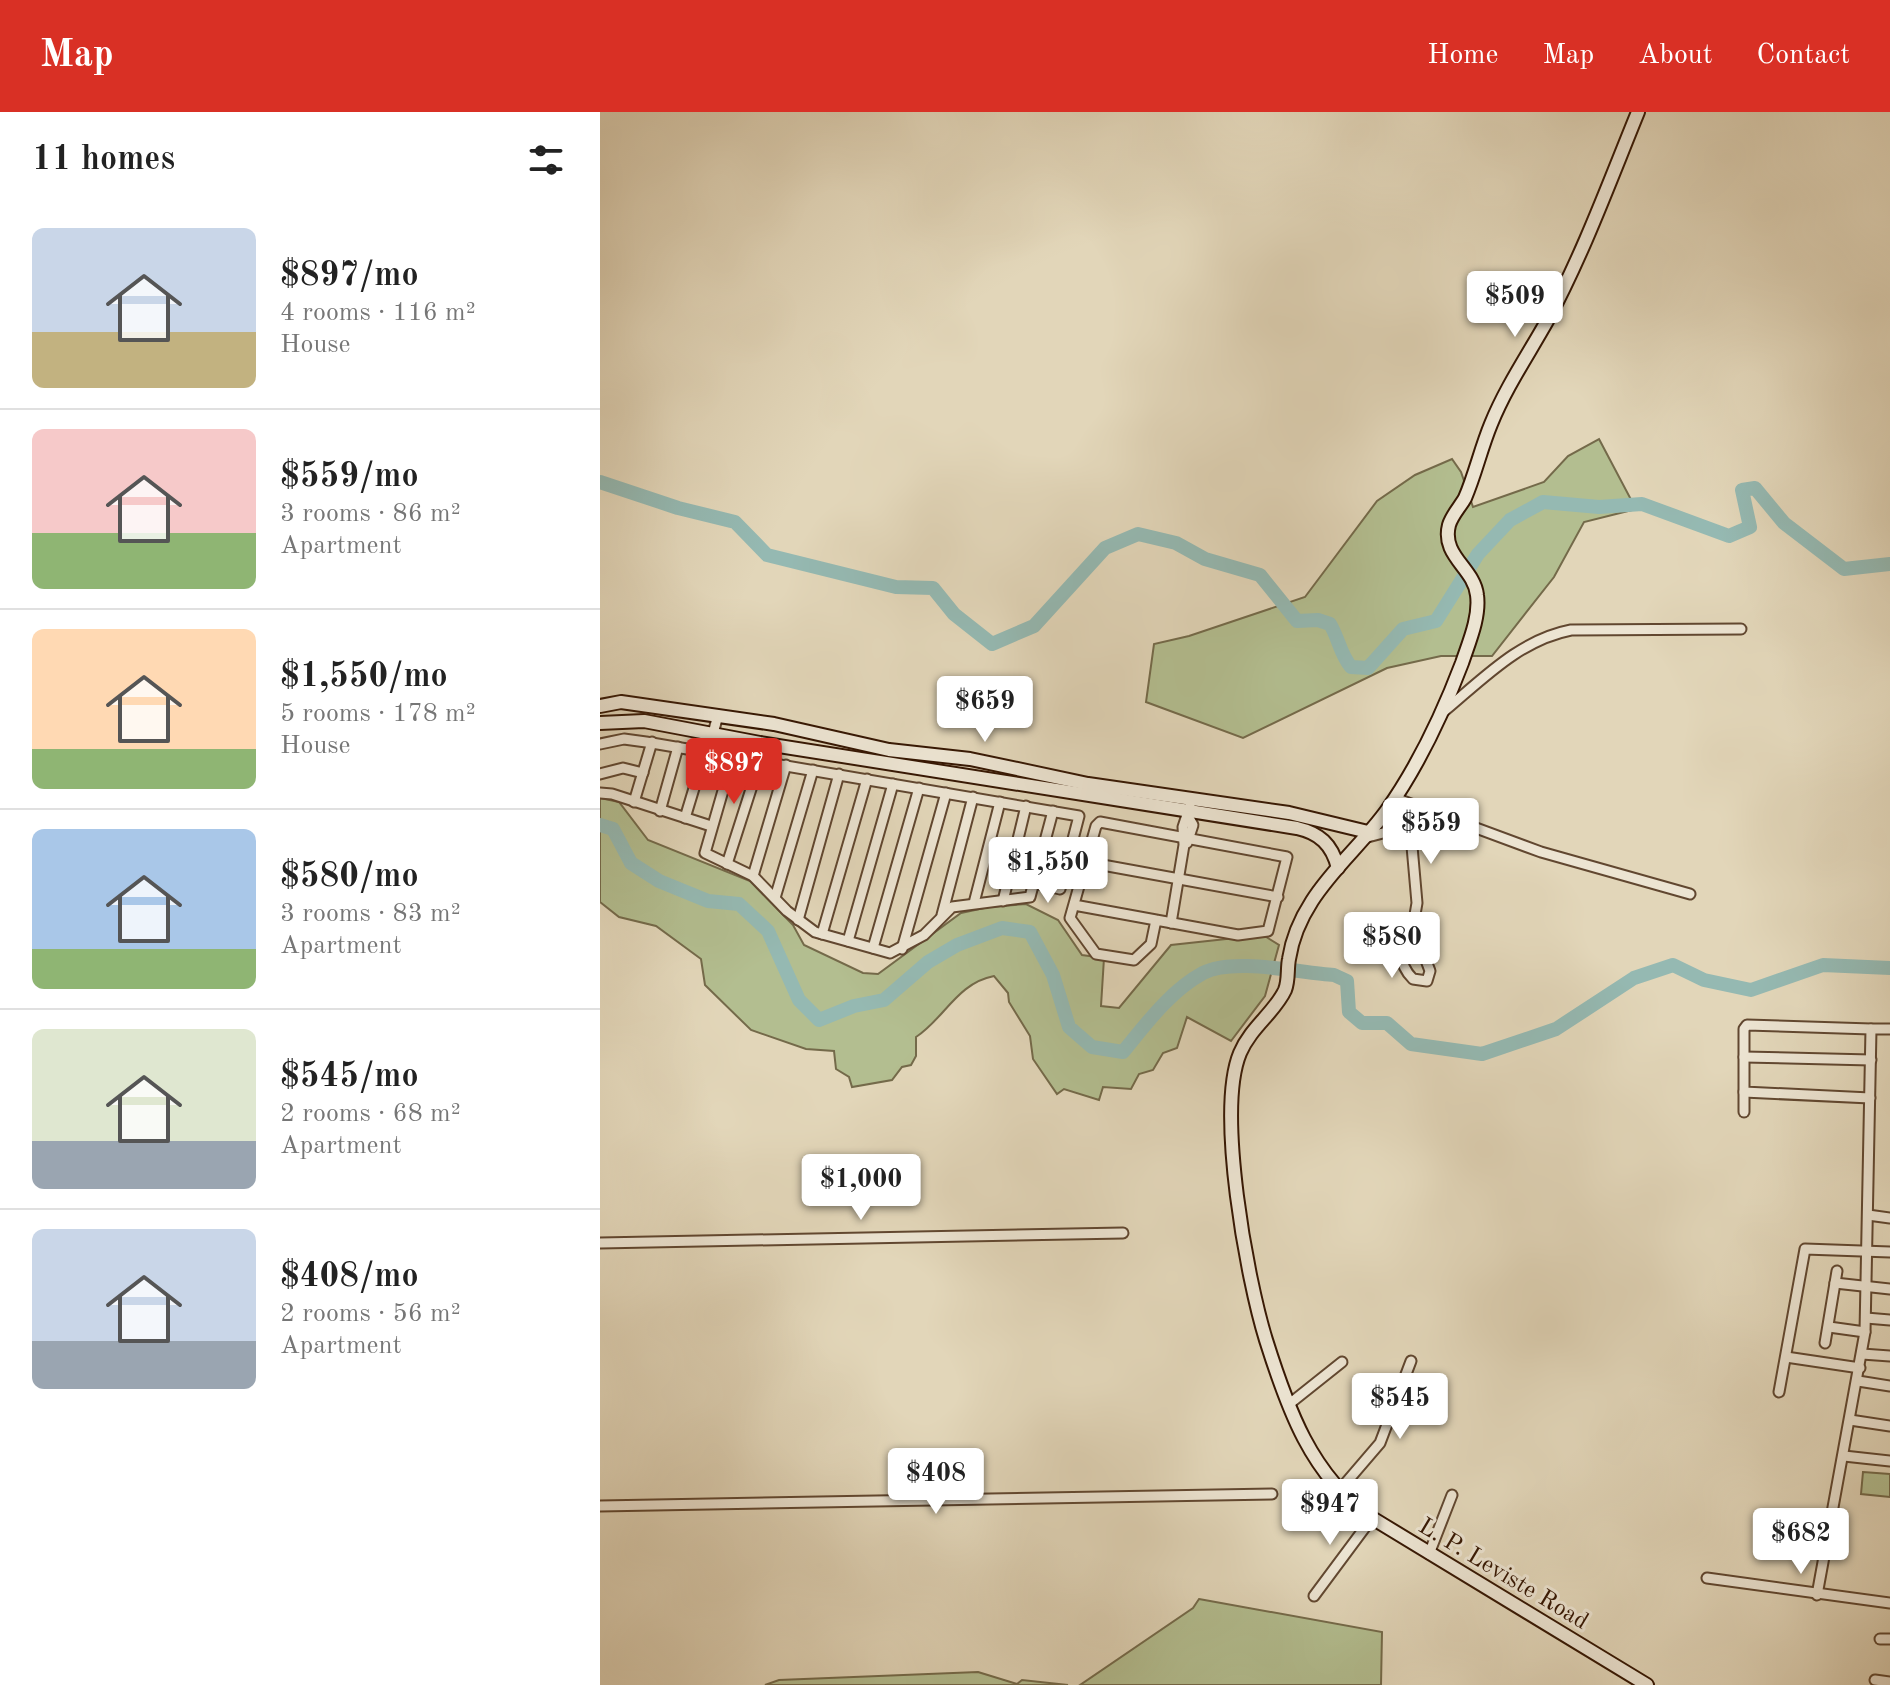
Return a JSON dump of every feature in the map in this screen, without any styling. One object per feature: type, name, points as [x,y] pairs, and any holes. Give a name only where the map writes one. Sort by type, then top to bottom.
[{"type":"main road","name":"L. P. Leviste Road","points":[[1638,112],[1588,239],[1492,420],[1466,496],[1449,523],[1447,543],[1476,589],[1477,616],[1440,715],[1395,798],[1338,868],[1301,922],[1289,958],[1284,991],[1257,1022],[1246,1043],[1233,1087],[1235,1174],[1249,1276],[1288,1405],[1302,1437],[1338,1492],[1429,1554],[1647,1685]]},
{"type":"main road","points":[[600,706],[621,702],[718,715],[889,750],[970,759],[1088,784],[1191,799],[1366,835]]},
{"type":"main road","points":[[600,723],[644,721],[1189,816],[1317,826]]},
{"type":"main road","points":[[1317,826],[1338,868]]},
{"type":"street","points":[[1440,715],[1526,644],[1550,634],[1571,630],[1741,629]]},
{"type":"street","points":[[685,818],[709,752],[718,715]]},
{"type":"street","points":[[600,744],[624,739],[652,742],[1078,815],[1081,820],[1060,889],[1034,883]]},
{"type":"street","points":[[634,802],[652,742]]},
{"type":"street","points":[[660,811],[678,747]]},
{"type":"street","points":[[733,756],[705,853],[753,876],[798,920],[822,934],[890,953],[902,949],[952,907],[1028,898],[1053,811]]},
{"type":"street","points":[[727,864],[760,761]]},
{"type":"street","points":[[753,876],[786,765]]},
{"type":"street","points":[[600,774],[623,768],[643,773]]},
{"type":"street","points":[[775,898],[813,770]]},
{"type":"street","points":[[798,920],[839,774]]},
{"type":"street","points":[[822,934],[867,779]]},
{"type":"street","points":[[848,941],[893,784]]},
{"type":"street","points":[[873,948],[919,788]]},
{"type":"street","points":[[600,793],[711,826]]},
{"type":"street","points":[[902,949],[946,793]]},
{"type":"street","points":[[941,918],[973,797]]},
{"type":"street","points":[[1395,798],[1541,852],[1690,894]]},
{"type":"street","points":[[1171,923],[1191,799]]},
{"type":"street","points":[[974,903],[1000,802]]},
{"type":"street","points":[[1003,901],[1026,806]]},
{"type":"street","points":[[1074,905],[1256,935],[1268,931],[1286,855],[1185,840],[1100,822],[1086,862],[1070,918],[1096,954],[1134,960],[1151,944],[1156,920]]},
{"type":"street","points":[[1366,835],[1398,829],[1411,835],[1417,903],[1413,926],[1403,944],[1402,962],[1413,979],[1427,981],[1430,971],[1413,926]]},
{"type":"street","points":[[1086,862],[1278,897]]},
{"type":"street","points":[[1744,1112],[1744,1029],[1747,1025],[1890,1029]]},
{"type":"street","points":[[1817,1595],[1865,1332],[1871,1029]]},
{"type":"street","points":[[1744,1057],[1871,1060]]},
{"type":"street","points":[[1744,1092],[1870,1098]]},
{"type":"street","points":[[1868,1215],[1890,1218]]},
{"type":"street","points":[[600,1243],[1123,1233]]},
{"type":"street","points":[[1779,1392],[1805,1249],[1890,1252]]},
{"type":"street","points":[[1825,1343],[1837,1271]]},
{"type":"street","points":[[1835,1283],[1890,1289]]},
{"type":"street","points":[[1866,1318],[1890,1320]]},
{"type":"street","points":[[1829,1327],[1865,1332]]},
{"type":"street","points":[[1862,1354],[1890,1356]]},
{"type":"street","points":[[1786,1357],[1860,1368]]},
{"type":"street","points":[[1338,1492],[1380,1443],[1411,1361]]},
{"type":"street","points":[[1288,1405],[1342,1362]]},
{"type":"street","points":[[1858,1381],[1890,1386]]},
{"type":"street","points":[[1850,1420],[1890,1426]]},
{"type":"street","points":[[1844,1456],[1890,1461]]},
{"type":"street","points":[[600,1506],[1272,1494]]},
{"type":"street","points":[[1429,1554],[1452,1495]]},
{"type":"street","points":[[1314,1596],[1372,1518]]},
{"type":"street","points":[[1707,1578],[1890,1603]]},
{"type":"street","points":[[1875,1680],[1890,1682]]},
{"type":"green space","points":[[1599,439],[1636,509],[1584,522],[1554,577],[1492,656],[1441,656],[1387,668],[1243,738],[1146,702],[1154,644],[1189,636],[1305,597],[1377,501],[1415,475],[1452,459],[1461,472],[1473,507],[1544,482],[1568,456]]},
{"type":"green space","points":[[600,798],[619,802],[648,840],[750,881],[793,925],[804,945],[863,973],[878,974],[961,913],[1026,904],[1058,920],[1082,955],[1104,958],[1101,1006],[1119,1008],[1171,945],[1263,935],[1279,945],[1265,996],[1231,1041],[1187,1017],[1177,1048],[1163,1053],[1153,1070],[1139,1074],[1131,1089],[1103,1087],[1099,1100],[1064,1089],[1057,1094],[1033,1059],[1030,1036],[1009,1002],[1008,993],[994,976],[970,986],[916,1037],[916,1056],[911,1065],[902,1067],[892,1080],[852,1087],[849,1077],[836,1069],[834,1051],[806,1049],[751,1030],[705,985],[701,959],[656,926],[619,917],[600,902]]},
{"type":"green space","points":[[1863,1472],[1890,1474],[1890,1497],[1861,1494]]},
{"type":"green space","points":[[1199,1599],[1382,1632],[1381,1685],[1080,1685],[1193,1608]]},
{"type":"green space","points":[[978,1672],[1017,1684],[1022,1680],[1068,1685],[765,1685],[779,1680]]},
{"type":"waterway","points":[[600,482],[678,508],[735,522],[767,555],[896,587],[933,588],[954,614],[992,644],[1034,626],[1105,548],[1138,534],[1176,543],[1205,559],[1260,575],[1297,621],[1318,620],[1330,624],[1351,667],[1368,668],[1403,629],[1436,621],[1478,554],[1510,520],[1543,502],[1599,507],[1642,504],[1729,536],[1750,527],[1742,490],[1755,488],[1784,523],[1844,569],[1890,564]]},
{"type":"waterway","points":[[600,825],[613,829],[631,863],[659,881],[708,901],[739,904],[768,931],[799,1000],[819,1020],[854,1006],[884,1000],[928,962],[957,945],[1002,928],[1030,932],[1053,975],[1069,1027],[1092,1047],[1123,1052],[1159,1009],[1191,980],[1216,968],[1232,966],[1334,975],[1347,981],[1349,1012],[1362,1023],[1387,1023],[1411,1044],[1482,1054],[1556,1029],[1634,978],[1673,965],[1704,980],[1751,990],[1823,965],[1890,968]]}]
